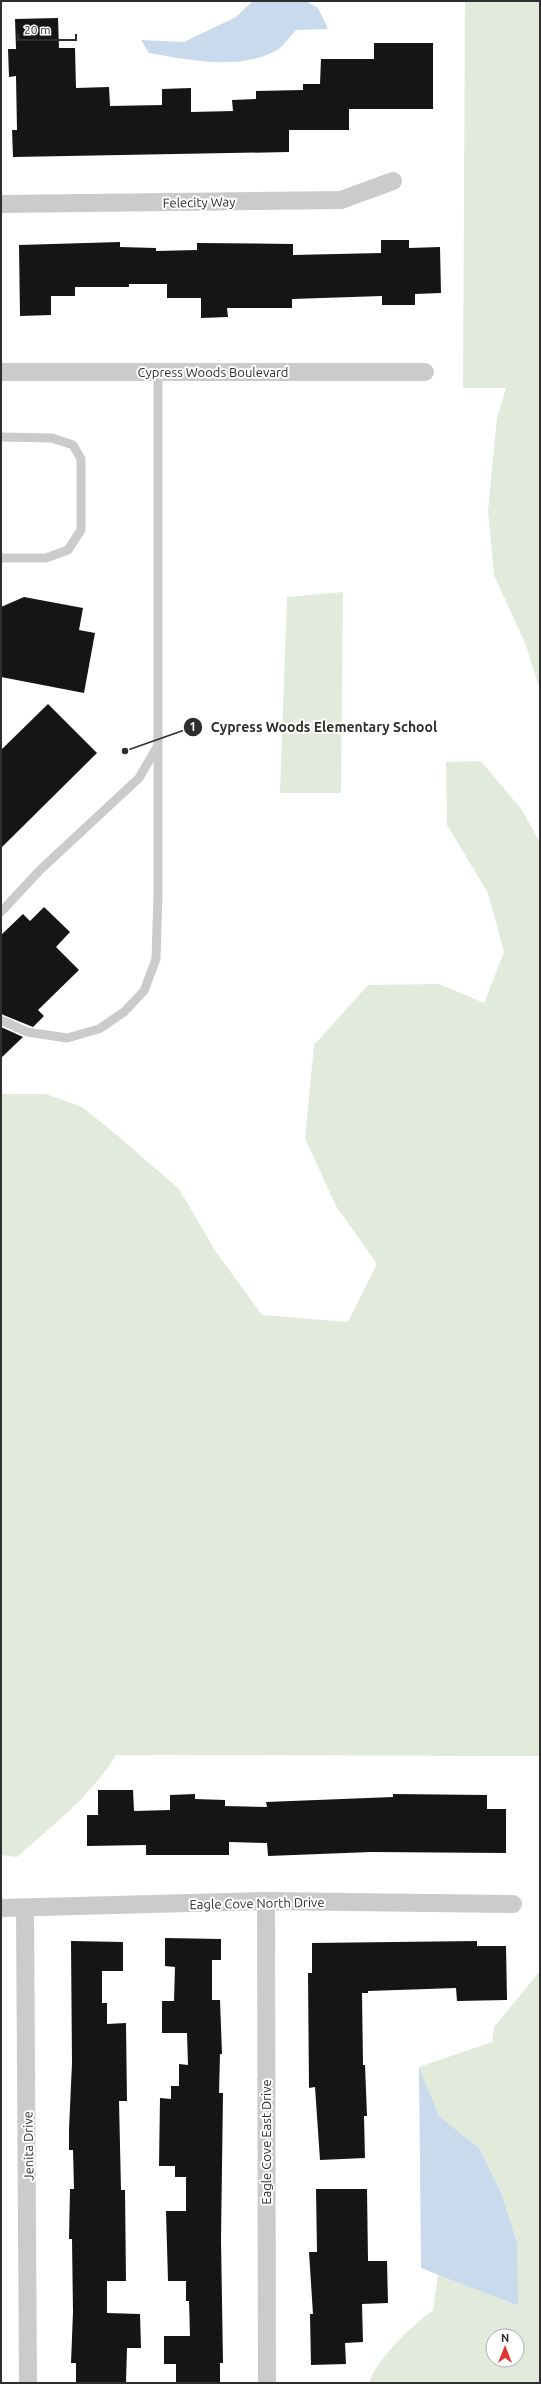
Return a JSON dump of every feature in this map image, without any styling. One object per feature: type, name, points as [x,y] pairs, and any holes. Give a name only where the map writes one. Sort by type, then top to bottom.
[{"type":"street","name":"Felecity Way","points":[[1,204],[341,200],[393,181]]},
{"type":"street","name":"Cypress Woods Boulevard","points":[[1,372],[425,372]]},
{"type":"street","name":"Eagle Cove North Drive","points":[[1,1908],[266,1901],[513,1904]]},
{"type":"street","name":"Eagle Cove East Drive","points":[[266,1901],[267,2383]]},
{"type":"street","name":"Jenita Drive","points":[[25,1908],[28,2383]]},
{"type":"lane","points":[[1,1020],[27,1032],[67,1038],[100,1029],[124,1012],[144,991],[156,959],[158,746],[158,372]]},
{"type":"lane","points":[[1,437],[52,438],[73,445],[81,459],[82,503],[81,530],[68,550],[46,558],[1,558]]},
{"type":"lane","points":[[1,912],[40,870],[139,778],[158,746]]},
{"type":"green space","points":[[465,1],[540,1],[540,690],[525,643],[494,575],[488,511],[497,418],[506,388],[463,388]]},
{"type":"green space","points":[[343,592],[341,793],[280,793],[287,597]]},
{"type":"green space","points":[[481,761],[522,810],[540,843],[540,1756],[116,1755],[106,1770],[83,1797],[17,1857],[1,1855],[1,1094],[46,1094],[82,1107],[118,1136],[179,1189],[216,1252],[262,1315],[348,1322],[377,1264],[336,1206],[305,1138],[314,1045],[368,985],[439,984],[484,1003],[504,952],[488,893],[447,825],[446,762]]},
{"type":"green space","points":[[540,1971],[540,2383],[369,2383],[379,2363],[387,2353],[415,2325],[433,2310],[438,2274],[517,2306],[517,2242],[501,2193],[480,2149],[439,2116],[419,2067],[492,2042],[494,2027]]},
{"type":"water","points":[[253,1],[306,1],[318,8],[328,29],[296,30],[277,50],[263,56],[231,62],[197,61],[149,53],[141,40],[184,42],[236,17]]},
{"type":"water","points":[[419,2067],[439,2116],[480,2149],[501,2193],[517,2242],[518,2306],[421,2268]]},
{"type":"building","points":[[58,18],[59,48],[75,48],[76,88],[109,87],[110,106],[162,105],[162,89],[191,88],[191,112],[233,111],[232,100],[256,99],[256,91],[303,90],[303,84],[320,84],[321,59],[374,59],[374,43],[433,43],[433,109],[349,109],[349,130],[289,130],[289,152],[13,157],[12,130],[17,130],[16,76],[9,77],[8,49],[16,49],[15,19]]},
{"type":"building","points":[[381,240],[409,240],[409,248],[440,247],[441,293],[415,294],[415,305],[382,305],[382,296],[292,299],[292,308],[227,308],[228,317],[201,318],[201,298],[167,298],[167,284],[129,284],[129,287],[75,287],[75,296],[51,296],[51,315],[20,316],[19,245],[120,242],[120,247],[156,248],[156,251],[197,250],[197,243],[293,244],[293,255],[381,253]]},
{"type":"building","points":[[24,597],[83,608],[79,630],[95,633],[84,693],[1,677],[1,607]]},
{"type":"building","points":[[48,704],[97,753],[1,848],[1,750]]},
{"type":"building","points":[[44,907],[70,932],[56,947],[79,970],[38,1010],[44,1016],[33,1027],[1,1014],[1,935],[23,914],[30,921]]},
{"type":"building","points":[[1,1027],[23,1037],[1,1058]]},
{"type":"building","points":[[98,1790],[133,1790],[134,1811],[170,1810],[170,1795],[195,1794],[195,1799],[225,1800],[225,1806],[267,1807],[266,1802],[393,1797],[393,1794],[487,1795],[487,1809],[506,1809],[506,1853],[371,1852],[268,1856],[267,1843],[229,1842],[229,1855],[146,1855],[146,1845],[87,1846],[87,1815],[98,1815]]},
{"type":"building","points":[[165,1938],[221,1939],[221,1960],[212,1960],[212,2000],[220,2000],[222,2054],[220,2054],[219,2093],[223,2093],[221,2239],[223,2363],[220,2363],[220,2383],[176,2383],[176,2364],[164,2364],[164,2336],[190,2336],[189,2301],[186,2301],[186,2281],[168,2281],[166,2211],[186,2211],[186,2177],[175,2177],[175,2166],[159,2166],[160,2098],[171,2099],[171,2086],[179,2086],[179,2064],[188,2065],[187,2033],[162,2033],[162,2001],[174,2001],[175,1967],[165,1966]]},
{"type":"building","points":[[71,1941],[123,1942],[123,1971],[102,1971],[102,2003],[107,2003],[107,2024],[126,2023],[127,2101],[119,2101],[121,2190],[125,2190],[126,2281],[107,2281],[107,2313],[140,2314],[141,2348],[127,2348],[126,2383],[76,2383],[76,2363],[71,2363],[73,2312],[72,2239],[69,2239],[70,2189],[74,2189],[73,2150],[69,2150],[72,2063]]},
{"type":"building","points":[[477,1941],[477,1946],[506,1946],[507,2000],[457,2001],[456,1988],[368,1991],[368,1993],[362,1993],[363,2065],[365,2065],[367,2116],[364,2116],[365,2158],[320,2160],[315,2087],[309,2088],[308,1973],[312,1973],[312,1943]]},
{"type":"building","points":[[316,2189],[367,2189],[368,2261],[387,2261],[388,2303],[362,2304],[363,2342],[345,2343],[346,2364],[311,2365],[310,2314],[313,2314],[309,2252],[317,2252]]},
{"type":"place","name":"Cypress Woods Elementary School","points":[[125,751]]}]
